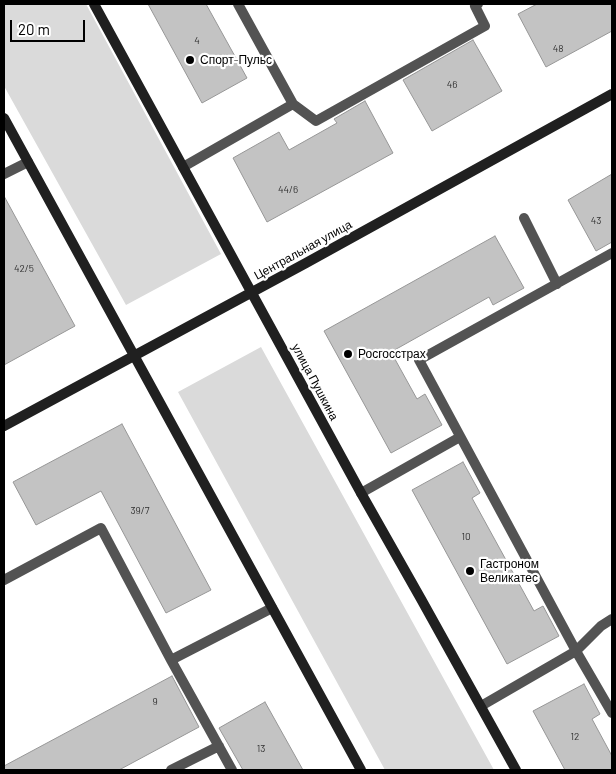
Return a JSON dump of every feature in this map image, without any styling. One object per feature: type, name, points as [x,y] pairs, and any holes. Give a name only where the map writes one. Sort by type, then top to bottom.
[{"type":"street","name":"улица Пушкина","points":[[94,4],[361,493],[516,770]]},
{"type":"street","name":"Центральная улица","points":[[4,426],[612,94]]},
{"type":"street","points":[[4,118],[361,770]]},
{"type":"lane","points":[[238,4],[293,104],[316,121],[485,26],[474,6],[478,4]]},
{"type":"lane","points":[[183,167],[293,104]]},
{"type":"lane","points":[[4,174],[28,162]]},
{"type":"lane","points":[[524,218],[557,284]]},
{"type":"lane","points":[[612,253],[419,360],[612,714]]},
{"type":"lane","points":[[361,493],[460,437]]},
{"type":"lane","points":[[4,580],[101,528],[232,770]]},
{"type":"lane","points":[[171,660],[272,608]]},
{"type":"lane","points":[[481,706],[576,651],[600,626],[612,619]]},
{"type":"lane","points":[[171,770],[218,746]]},
{"type":"shaded area","points":[[4,4],[86,4],[221,254],[126,305],[4,86]]},
{"type":"shaded area","points":[[261,347],[494,770],[385,770],[178,392]]},
{"type":"building","points":[[148,4],[206,4],[247,78],[202,103]]},
{"type":"building","points":[[537,4],[612,4],[612,31],[546,67],[518,14]]},
{"type":"building","points":[[473,40],[502,91],[432,131],[403,80]]},
{"type":"building","points":[[365,101],[393,153],[267,222],[233,158],[279,132],[289,150],[337,123],[334,119]]},
{"type":"building","points":[[612,174],[612,242],[596,251],[568,200]]},
{"type":"building","points":[[4,196],[75,326],[4,365]]},
{"type":"building","points":[[495,236],[524,288],[493,305],[489,297],[391,352],[417,399],[425,394],[442,425],[391,453],[324,331]]},
{"type":"building","points":[[122,424],[211,590],[166,613],[101,491],[36,525],[13,482]]},
{"type":"building","points":[[463,462],[480,493],[472,498],[534,611],[543,606],[559,636],[507,664],[412,490]]},
{"type":"building","points":[[172,676],[199,727],[119,770],[4,770],[4,766]]},
{"type":"building","points":[[584,684],[600,714],[592,719],[612,756],[612,770],[565,770],[533,711]]},
{"type":"building","points":[[265,702],[303,770],[243,770],[219,728]]},
{"type":"place","name":"Спорт-Пульс","points":[[190,60]]},
{"type":"place","name":"Росгосстрах","points":[[348,354]]},
{"type":"place","name":"Гастроном Великатес","points":[[470,571]]}]
